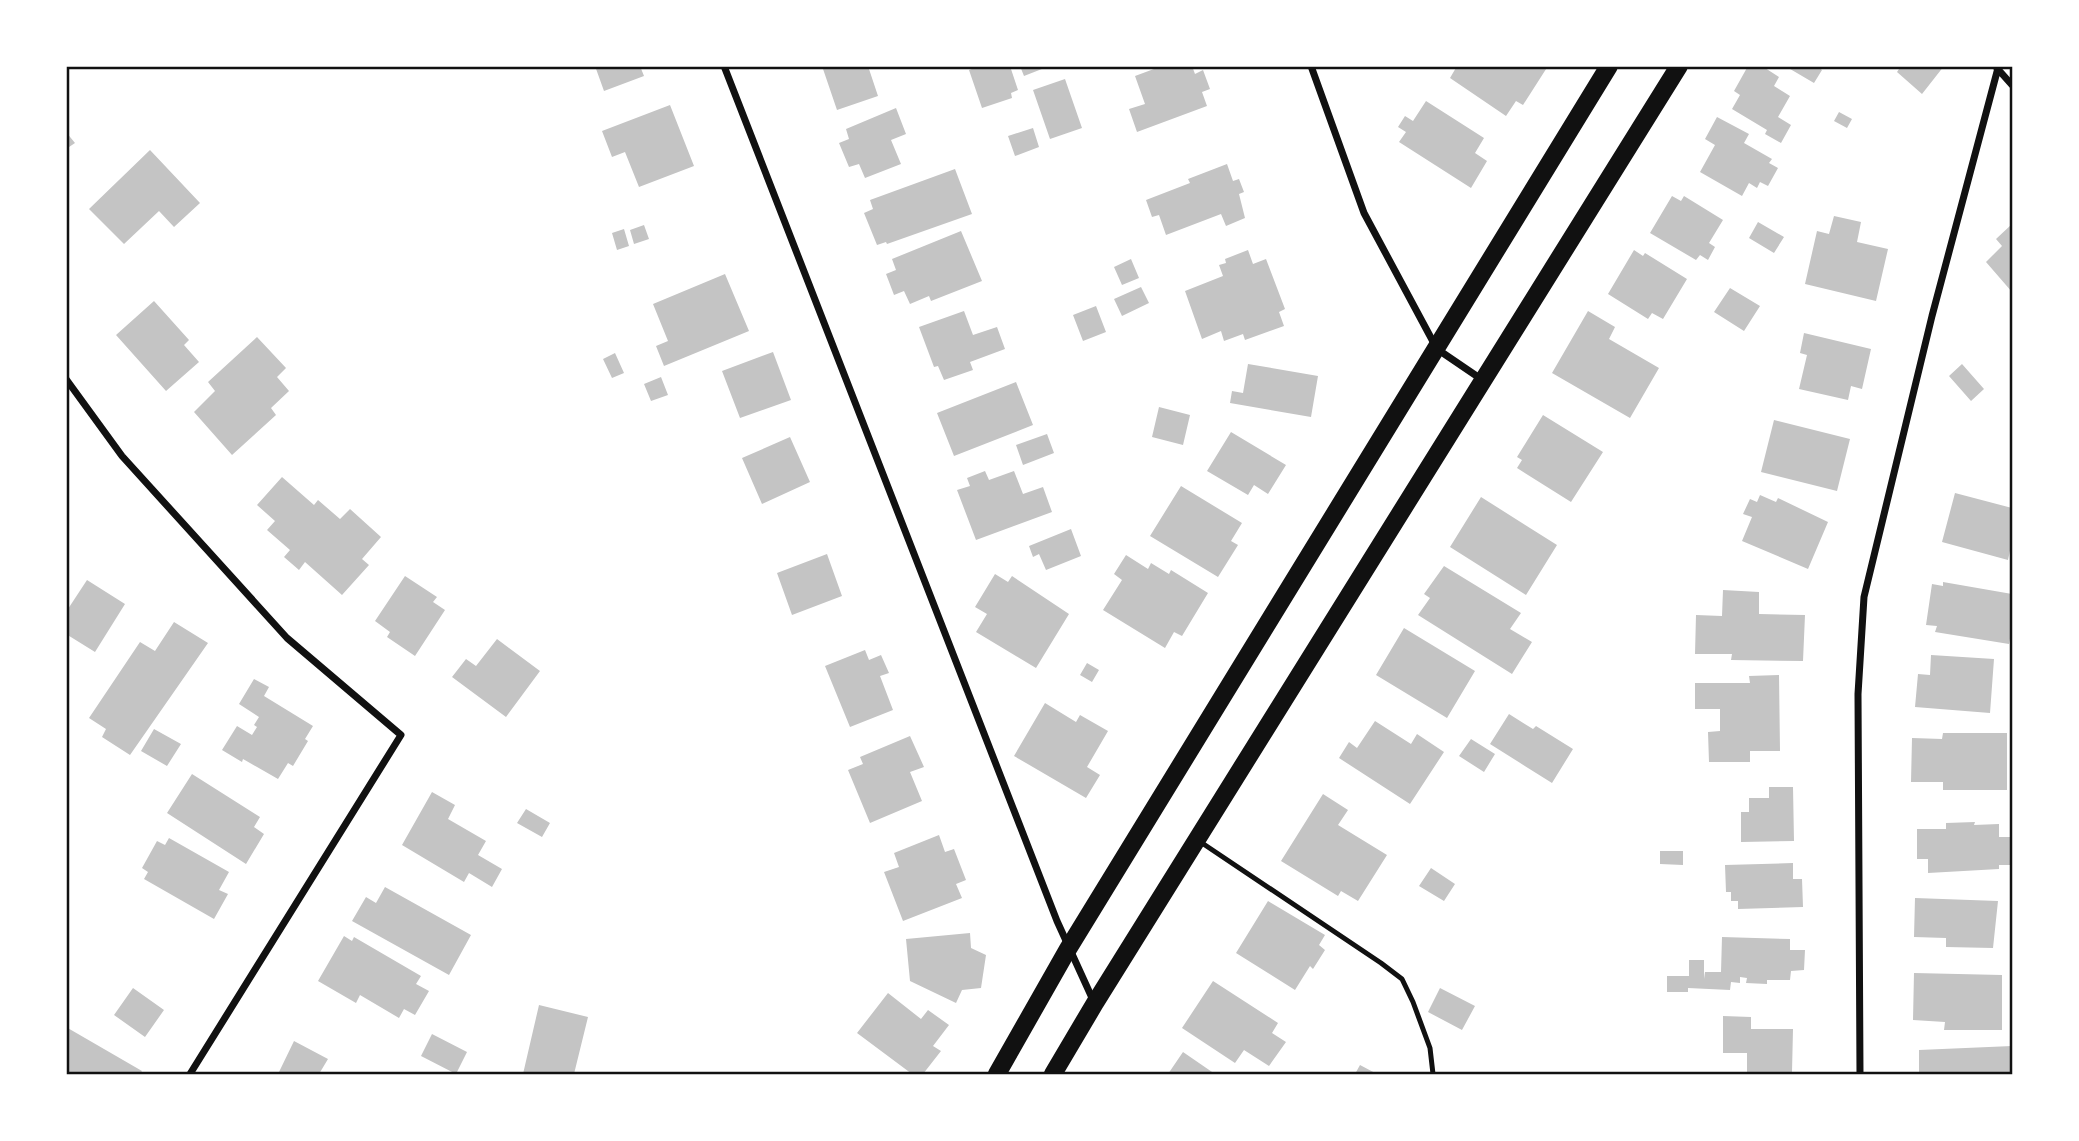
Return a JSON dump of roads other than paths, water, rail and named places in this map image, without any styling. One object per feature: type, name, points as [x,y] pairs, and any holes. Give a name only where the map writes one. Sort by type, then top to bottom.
[{"type":"main road","points":[[997,1074],[1068,949],[1609,66]]},
{"type":"main road","points":[[1053,1074],[1679,66]]},
{"type":"street","points":[[724,66],[1068,949],[1095,1003]]},
{"type":"street","points":[[1311,66],[1364,213],[1437,349],[1484,381]]},
{"type":"street","points":[[1997,67],[2012,85]]},
{"type":"street","points":[[1860,1074],[1858,694],[1864,597],[1932,316],[1997,67]]},
{"type":"street","points":[[66,379],[122,456],[287,638],[401,735],[190,1074]]},
{"type":"lane","points":[[1197,840],[1402,979],[1430,1048],[1433,1074]]}]
